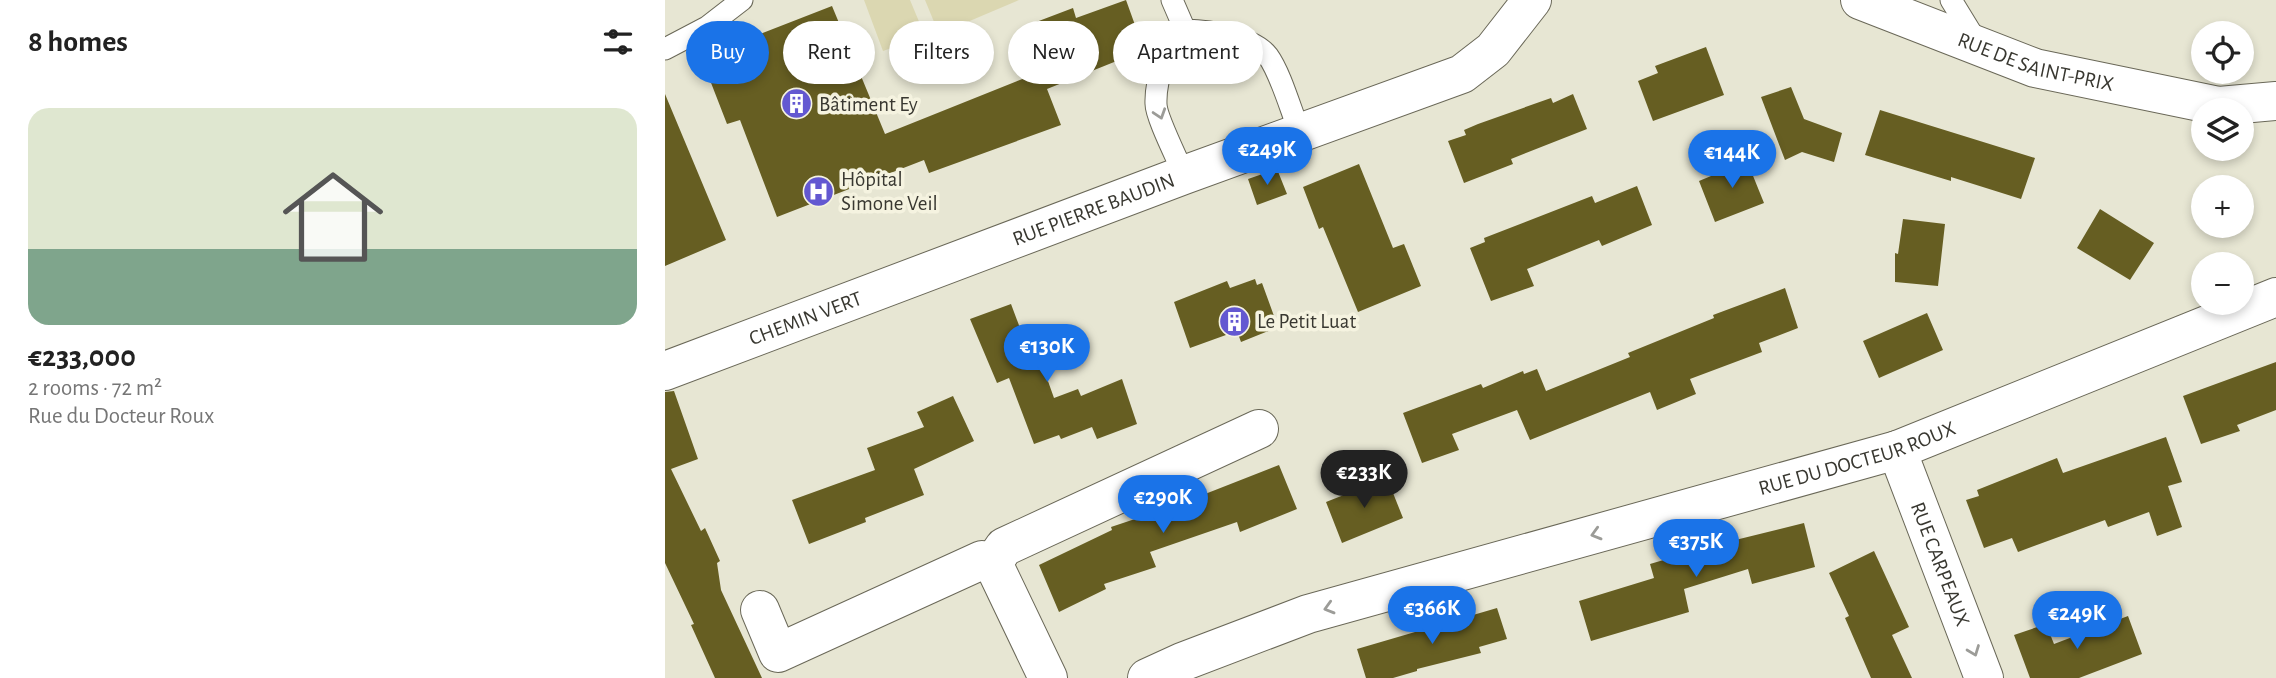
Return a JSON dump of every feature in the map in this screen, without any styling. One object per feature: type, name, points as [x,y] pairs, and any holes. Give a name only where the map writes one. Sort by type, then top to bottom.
[{"type":"street","name":"RUE PIERRE BAUDIN","points":[[945,264],[1462,74],[1493,50],[1532,0]]},
{"type":"street","name":"RUE DE SAINT-PRIX","points":[[1860,0],[2035,68],[2191,101]]},
{"type":"street","name":"RUE DE SAINT-PRIX","points":[[2254,106],[2276,102]]},
{"type":"street","name":"RUE DE SAINT-PRIX","points":[[2254,119],[2276,127]]},
{"type":"street","name":"CHEMIN VERT","points":[[665,371],[945,264]]},
{"type":"street","name":"RUE DU DOCTEUR ROUX","points":[[1147,678],[1308,614],[1898,450],[2276,298]]},
{"type":"street","points":[[993,563],[1004,547],[1259,429]]},
{"type":"street","name":"RUE CARPEAUX","points":[[1898,450],[1985,678]]},
{"type":"street","points":[[760,610],[778,653],[982,560],[993,563],[1048,678]]},
{"type":"lane","points":[[665,50],[707,27],[742,0]]},
{"type":"lane","points":[[1172,0],[1181,21]]},
{"type":"lane","points":[[1951,0],[1979,45]]},
{"type":"lane","points":[[1263,51],[1276,73],[1300,133]]},
{"type":"lane","points":[[1158,84],[1156,106],[1184,175]]},
{"type":"shaded area","points":[[864,0],[910,0],[919,21],[889,21],[889,49],[883,51],[875,30],[875,21],[872,21]]},
{"type":"shaded area","points":[[925,0],[1019,0],[970,21],[934,21]]},
{"type":"building","name":"Bâtiment Ey","points":[[1126,0],[1134,21],[1113,21],[1113,62],[1099,68],[1099,21],[1039,21],[1073,8],[1076,18]]},
{"type":"building","name":"Bâtiment Ey","points":[[832,6],[838,21],[793,21]]},
{"type":"building","name":"Bâtiment Ey","points":[[783,25],[783,84],[864,84],[885,134],[1010,84],[1059,84],[1047,89],[1061,125],[929,173],[924,160],[777,217],[740,120],[727,124],[711,84],[769,84],[769,31]]},
{"type":"building","points":[[1706,47],[1724,95],[1653,121],[1638,81],[1658,73],[1655,66]]},
{"type":"building","points":[[1791,87],[1804,119],[1842,133],[1834,162],[1802,152],[1785,160],[1761,97]]},
{"type":"building","points":[[665,94],[726,240],[665,266]]},
{"type":"building","points":[[1573,94],[1587,129],[1511,159],[1513,164],[1464,183],[1448,141],[1466,135],[1464,130],[1478,124],[1551,98],[1553,103]]},
{"type":"building","points":[[1880,110],[2035,158],[2021,199],[1951,177],[1951,181],[1865,155]]},
{"type":"building","points":[[1745,156],[1764,203],[1715,222],[1699,181],[1723,171],[1721,165]]},
{"type":"building","points":[[1359,164],[1393,248],[1404,244],[1421,286],[1358,312],[1323,227],[1319,229],[1303,187]]},
{"type":"building","points":[[1277,169],[1287,194],[1257,205],[1248,179]]},
{"type":"building","points":[[1637,186],[1652,225],[1602,246],[1599,240],[1527,269],[1534,286],[1491,301],[1470,248],[1485,242],[1484,238],[1592,196],[1595,203]]},
{"type":"building","points":[[2100,209],[2154,243],[2130,280],[2077,248]]},
{"type":"building","points":[[1903,219],[1945,224],[1938,286],[1895,282],[1895,253],[1898,254]]},
{"type":"building","name":"Le Petit Luat","points":[[1255,279],[1257,285],[1262,283],[1278,327],[1241,342],[1237,331],[1190,348],[1174,302],[1227,281],[1230,288]]},
{"type":"building","points":[[1785,288],[1798,328],[1759,343],[1762,352],[1690,379],[1696,394],[1657,410],[1650,392],[1530,440],[1517,410],[1452,434],[1459,450],[1422,463],[1403,413],[1481,384],[1483,388],[1523,371],[1524,374],[1537,369],[1546,391],[1630,357],[1628,353],[1714,318],[1713,315]]},
{"type":"building","points":[[1011,304],[1020,328],[1028,325],[1054,398],[1078,389],[1081,396],[1122,379],[1137,424],[1097,439],[1092,427],[1061,439],[1059,435],[1034,444],[1009,378],[997,383],[970,319]]},
{"type":"building","points":[[1927,313],[1943,350],[1879,378],[1863,341]]},
{"type":"building","points":[[2276,362],[2276,410],[2237,425],[2240,431],[2201,444],[2183,396]]},
{"type":"building","points":[[674,391],[698,459],[671,469],[701,531],[705,528],[720,561],[717,563],[721,590],[762,678],[715,678],[691,625],[694,624],[665,563],[665,392]]},
{"type":"building","points":[[953,396],[974,441],[914,469],[924,495],[865,518],[866,522],[809,544],[792,500],[875,470],[867,448],[924,427],[917,412]]},
{"type":"building","points":[[2166,437],[2182,482],[2168,486],[2182,527],[2157,536],[2149,512],[2108,527],[2105,520],[2018,552],[2012,538],[1984,548],[1966,500],[1979,496],[1977,490],[2057,458],[2063,473]]},
{"type":"building","points":[[1279,465],[1297,509],[1240,532],[1237,522],[1150,552],[1156,567],[1104,584],[1106,589],[1059,612],[1039,565],[1112,530],[1111,527],[1177,505]]},
{"type":"building","points":[[1387,478],[1403,518],[1342,543],[1326,502]]},
{"type":"building","points":[[1804,523],[1815,567],[1752,584],[1748,569],[1684,589],[1689,612],[1591,641],[1579,601],[1654,578],[1650,564]]},
{"type":"building","points":[[1874,551],[1909,627],[1892,635],[1912,678],[1871,678],[1845,618],[1849,616],[1829,573]]},
{"type":"building","points":[[1497,608],[1507,639],[1479,647],[1481,653],[1393,678],[1366,678],[1357,649]]},
{"type":"building","points":[[2128,616],[2142,654],[2079,678],[2030,678],[2014,635],[2046,624],[2054,644]]},
{"type":"place","name":"Bâtiment Ey","points":[[796,104]]},
{"type":"place","name":"Hôpital Simone Veil","points":[[818,191]]},
{"type":"place","name":"Le Petit Luat","points":[[1234,321]]}]
